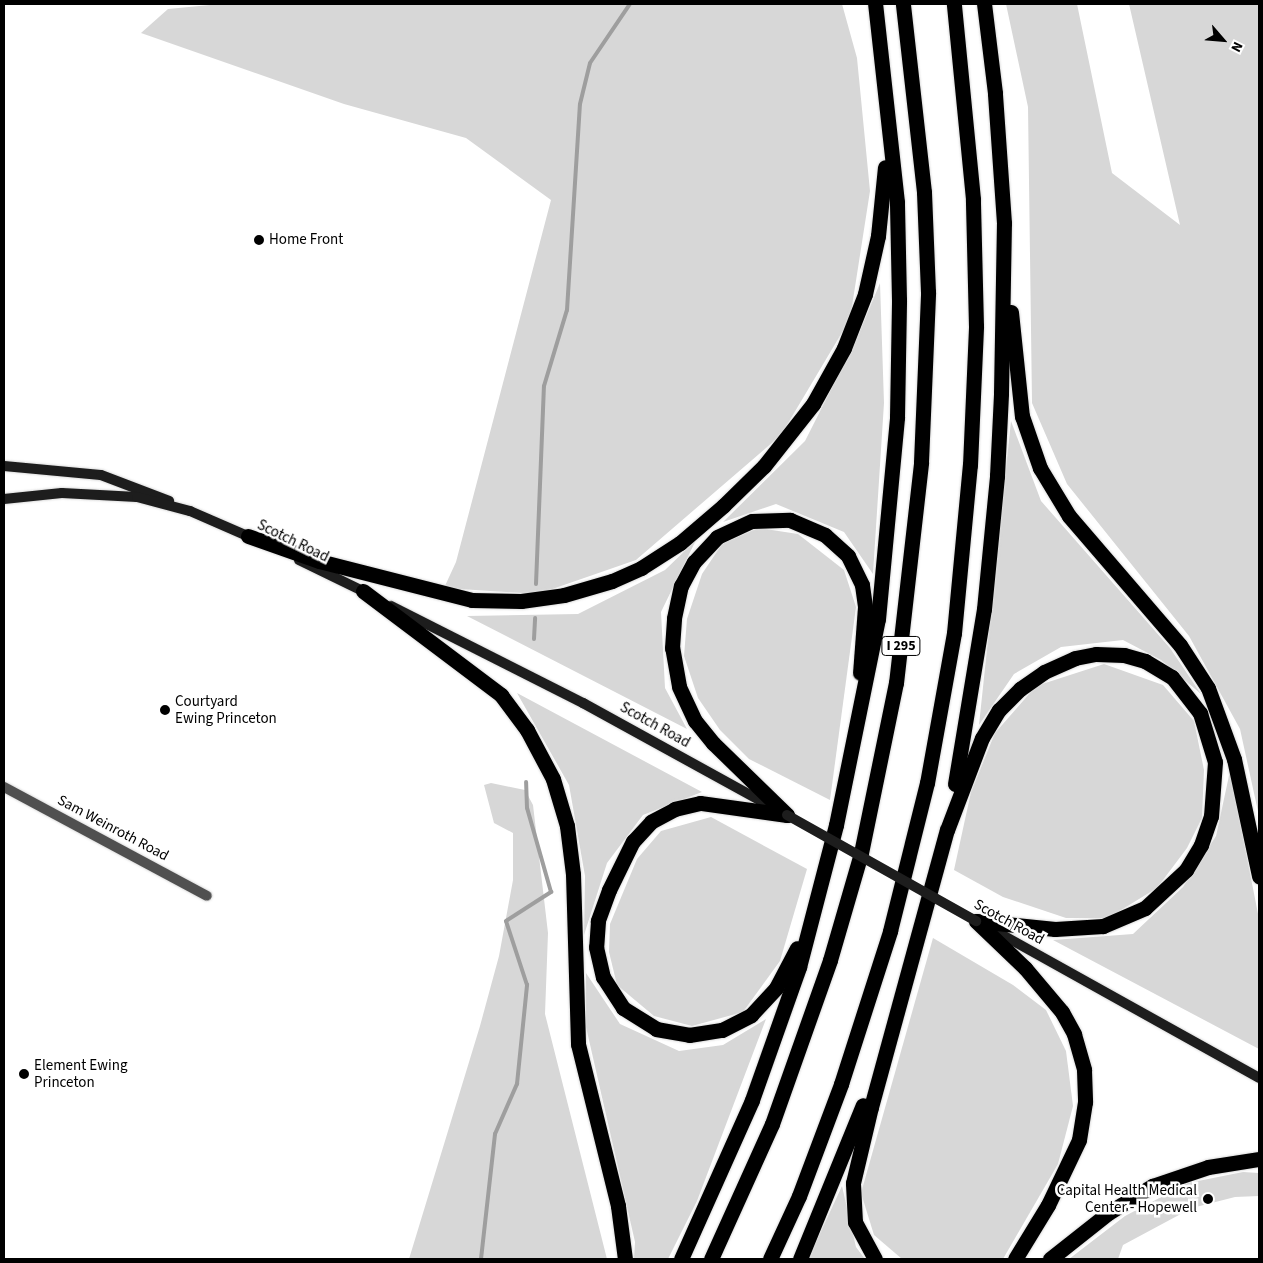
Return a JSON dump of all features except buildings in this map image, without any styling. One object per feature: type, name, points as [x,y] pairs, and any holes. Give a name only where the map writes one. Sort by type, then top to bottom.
[{"type":"highway","points":[[681,1259],[733,1148],[770,1054],[799,967],[844,787],[878,619],[898,417],[897,202],[875,4]]},
{"type":"highway","name":"I 295","points":[[711,1259],[772,1124],[827,969],[861,853],[896,683],[921,462],[928,292],[924,192],[903,4]]},
{"type":"highway","points":[[770,1259],[799,1196],[842,1084],[890,931],[922,810],[954,633],[970,465],[976,317],[969,141],[954,4]]},
{"type":"highway","points":[[984,4],[996,102],[1016,371],[1022,416],[1033,450],[1069,516],[1169,631],[1208,688],[1234,759],[1259,876]]},
{"type":"highway","points":[[248,536],[319,562],[440,594],[491,602],[542,599],[587,590],[641,568],[680,543],[723,506],[788,439],[813,404],[844,348],[865,294],[880,227],[885,187],[884,91]]},
{"type":"highway","points":[[947,830],[984,609],[995,495],[1004,223]]},
{"type":"highway","points":[[787,815],[713,743],[695,721],[674,667],[674,618],[684,580],[707,546],[734,527],[765,519],[802,523],[835,542],[857,573],[864,595],[864,632],[859,692],[844,787]]},
{"type":"highway","points":[[363,591],[500,695],[527,730],[553,778],[564,812],[572,860],[578,1044],[618,1206],[625,1259]]},
{"type":"highway","points":[[875,1259],[856,1227],[852,1194],[871,1107],[947,830],[966,774],[993,718],[1027,683],[1068,661],[1110,654],[1152,664],[1183,687],[1206,727],[1215,767],[1211,816],[1191,862],[1159,898],[1122,920],[1085,928],[1055,929],[976,921]]},
{"type":"highway","points":[[787,815],[700,803],[665,813],[646,827],[633,840],[598,921],[596,953],[605,983],[628,1012],[662,1031],[696,1035],[728,1028],[752,1014],[776,988],[798,946],[821,884]]},
{"type":"highway","points":[[976,921],[1025,968],[1062,1012],[1074,1034],[1084,1070],[1085,1102],[1078,1140],[1048,1205],[1015,1259]]},
{"type":"highway","points":[[800,1259],[895,1022]]},
{"type":"highway","points":[[1050,1259],[1108,1213],[1152,1186],[1208,1167],[1259,1159]]},
{"type":"main road","points":[[4,466],[101,475],[161,497],[190,511]]},
{"type":"main road","name":"Scotch Road","points":[[4,499],[62,492],[137,497],[190,511],[248,536],[363,591],[583,703],[1259,1078]]},
{"type":"street","name":"Sam Weinroth Road","points":[[4,787],[207,896]]},
{"type":"shaded area","points":[[220,4],[842,4],[857,58],[870,191],[850,319],[781,435],[636,560],[538,594],[444,588],[456,562],[551,200],[466,138],[344,104],[141,33],[168,9]]},
{"type":"shaded area","points":[[1006,4],[1077,4],[1112,173],[1180,225],[1129,4],[1259,4],[1259,816],[1240,729],[1189,636],[1067,484],[1032,403],[1028,107]]},
{"type":"shaded area","points":[[880,283],[884,403],[873,574],[844,532],[776,504],[723,522],[805,441],[857,338]]},
{"type":"shaded area","points":[[1011,421],[1041,501],[1170,648],[1201,694],[1161,660],[1123,640],[1061,647],[1014,674],[979,725]]},
{"type":"shaded area","points":[[758,528],[798,534],[844,570],[856,607],[830,800],[749,759],[720,730],[698,698],[684,656],[687,619],[702,574],[722,544]]},
{"type":"shaded area","points":[[696,540],[661,612],[665,688],[687,729],[467,616],[578,614],[665,570]]},
{"type":"shaded area","points":[[1104,664],[1163,685],[1194,721],[1204,770],[1202,818],[1187,848],[1157,888],[1108,918],[1066,918],[1003,897],[954,870],[971,792],[995,733],[1036,686]]},
{"type":"shaded area","points":[[517,693],[702,792],[643,815],[607,863],[584,935],[585,876],[569,785]]},
{"type":"shaded area","points":[[1230,771],[1259,919],[1259,1049],[1053,940],[1133,934],[1183,887],[1216,836]]},
{"type":"shaded area","points":[[491,783],[525,790],[533,805],[548,933],[545,1014],[607,1259],[409,1259],[480,1026],[499,956],[513,880],[513,833],[494,823],[484,785]]},
{"type":"shaded area","points":[[711,817],[807,869],[780,961],[743,1012],[692,1026],[654,1016],[617,985],[609,952],[610,924],[637,859],[661,831]]},
{"type":"shaded area","points":[[933,938],[1013,985],[1046,1010],[1066,1051],[1073,1106],[1058,1164],[1003,1259],[902,1259],[874,1235],[861,1193]]},
{"type":"shaded area","points":[[586,973],[620,1024],[679,1051],[723,1045],[766,1019],[697,1201],[668,1259],[634,1259],[635,1242],[586,1027]]},
{"type":"shaded area","points":[[1243,1172],[1259,1173],[1259,1196],[1235,1197],[1192,1208],[1123,1245],[1118,1259],[1069,1259],[1125,1216],[1188,1183]]},
{"type":"shaded area","points":[[842,1186],[856,1247],[865,1259],[808,1259]]},
{"type":"waterway","points":[[536,584],[544,386],[567,310],[580,104],[590,63],[630,4]]},
{"type":"waterway","points":[[534,639],[535,618]]},
{"type":"waterway","points":[[481,1259],[495,1134],[517,1084],[527,985],[506,921],[551,892],[527,808],[526,782]]},
{"type":"place","name":"Home Front","points":[[259,240]]},
{"type":"place","name":"Courtyard Ewing Princeton","points":[[165,710]]},
{"type":"place","name":"Element Ewing Princeton","points":[[24,1074]]},
{"type":"place","name":"Capital Health Medical Center - Hopewell","points":[[1208,1199]]}]
